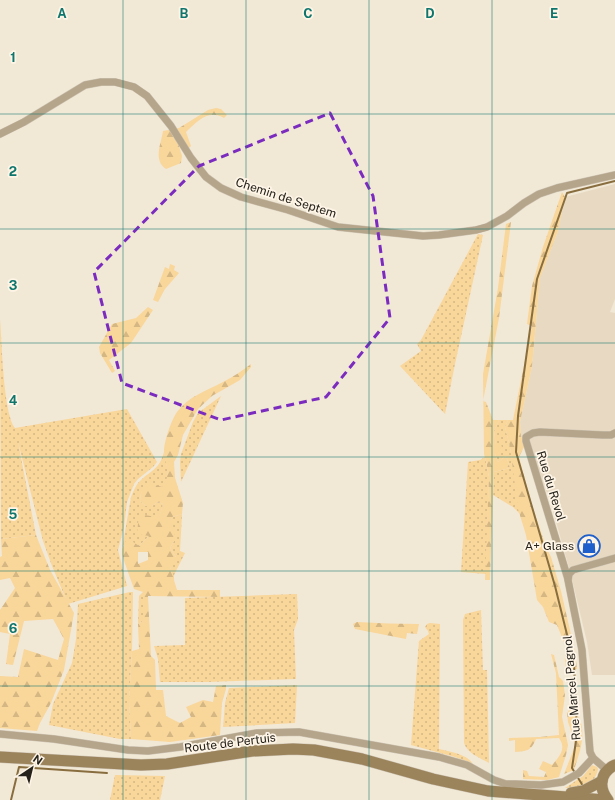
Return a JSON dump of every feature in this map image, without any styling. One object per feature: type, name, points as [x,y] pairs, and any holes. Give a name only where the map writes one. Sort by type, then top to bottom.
[{"type":"main road","name":"Route de Pertuis","points":[[0,757],[141,765],[181,762],[252,751],[293,749],[314,750],[362,759],[433,779],[481,790],[605,800]]},
{"type":"main road","points":[[608,800],[604,795],[602,781],[611,767]]},
{"type":"main road","name":"Route de Pertuis","points":[[554,795],[583,791],[602,781]]},
{"type":"street","name":"Chemin de Septem","points":[[0,134],[24,122],[85,85],[101,82],[115,82],[134,87],[147,96],[171,126],[191,158],[206,177],[221,188],[241,197],[288,210],[338,227],[423,236],[476,230],[487,227],[507,216],[539,194],[557,188],[615,175]]},
{"type":"street","name":"Rue du Revol","points":[[568,580],[526,437],[533,433],[566,433],[603,436],[615,433]]},
{"type":"street","points":[[568,580],[569,574],[573,570],[615,558]]},
{"type":"street","name":"Rue Marcel Pagnol","points":[[568,580],[582,650],[588,735],[590,752],[593,758]]},
{"type":"street","points":[[0,734],[48,738],[128,750],[148,751],[180,747],[257,733],[282,731],[299,732],[439,757],[467,765],[494,780],[506,784],[541,785],[563,782],[579,773],[593,758],[611,767]]},
{"type":"highlighted area","points":[[330,113],[373,196],[390,318],[326,397],[221,420],[122,383],[94,272],[199,166]]},
{"type":"shaded area","points":[[615,184],[615,299],[610,312],[615,313],[615,675],[592,675],[587,642],[570,571],[549,497],[521,436],[520,422],[532,366],[540,278],[558,231],[565,197]]},
{"type":"green space","points":[[216,108],[221,109],[227,115],[224,118],[213,115],[199,120],[186,132],[191,146],[189,148],[183,142],[179,146],[182,156],[181,163],[166,169],[162,165],[159,156],[163,131],[179,128],[208,110]]},
{"type":"green space","points":[[562,192],[565,197],[558,231],[540,278],[532,366],[520,422],[521,436],[525,445],[519,457],[532,505],[546,547],[551,557],[561,591],[575,652],[577,669],[566,669],[566,647],[557,625],[549,622],[543,607],[537,600],[526,535],[518,509],[510,447],[505,427],[508,420],[513,420],[532,326],[527,324],[532,286],[543,247]]},
{"type":"green space","points":[[511,222],[499,318],[483,399],[483,374],[498,288],[506,224]]},
{"type":"green space","points":[[478,234],[483,235],[445,414],[400,366],[421,351],[417,344],[421,340]]},
{"type":"green space","points":[[170,264],[175,266],[174,270],[179,273],[165,289],[158,302],[153,300],[165,267],[169,269]]},
{"type":"green space","points":[[148,307],[153,310],[131,343],[109,360],[115,371],[112,373],[100,353],[99,347],[112,324],[136,318]]},
{"type":"green space","points":[[0,319],[2,359],[8,407],[11,420],[15,428],[127,409],[157,462],[134,484],[127,502],[124,527],[118,550],[127,586],[68,604],[43,541],[18,442],[36,535],[1,539]]},
{"type":"green space","points":[[251,364],[251,367],[240,380],[212,396],[198,409],[183,435],[178,455],[174,462],[175,478],[183,503],[182,514],[172,517],[171,523],[171,527],[175,533],[174,541],[170,548],[176,557],[177,562],[170,567],[177,590],[220,590],[220,597],[148,596],[151,656],[155,660],[156,690],[163,690],[166,716],[180,723],[191,717],[186,707],[203,700],[213,702],[216,686],[226,685],[222,703],[220,735],[170,742],[131,739],[129,700],[132,651],[139,649],[138,624],[143,621],[143,592],[134,589],[122,555],[122,549],[127,538],[139,546],[149,536],[137,534],[139,514],[156,517],[160,514],[163,504],[158,502],[152,506],[146,506],[140,501],[141,493],[149,483],[162,487],[167,479],[164,447],[172,420],[177,412],[192,398],[237,374]],"holes":[[[138,552],[148,552],[148,560],[138,564]]]},
{"type":"green space","points":[[221,396],[181,482],[181,454],[193,422],[198,413]]},
{"type":"green space","points":[[483,401],[486,402],[493,420],[499,420],[494,431],[496,445],[501,444],[502,448],[495,454],[498,462],[506,456],[510,468],[494,472],[490,580],[485,580],[489,477],[484,454]]},
{"type":"green space","points":[[499,420],[508,420],[505,427],[510,447],[520,514],[513,507],[493,495],[494,472],[510,468],[506,456],[498,462],[495,454],[496,446],[494,431]]},
{"type":"green space","points":[[164,452],[167,480],[161,488],[141,493],[140,501],[146,506],[152,506],[158,502],[163,504],[160,515],[157,517],[149,536],[139,546],[123,545],[122,549],[133,491],[142,479],[157,467]]},
{"type":"green space","points":[[485,457],[489,477],[486,574],[461,572],[468,462],[480,460]]},
{"type":"green space","points":[[182,514],[180,551],[185,553],[174,575],[174,582],[170,567],[176,557],[170,548],[174,541],[170,524],[172,517]]},
{"type":"green space","points":[[36,535],[50,570],[74,613],[64,670],[51,703],[37,731],[0,728],[0,676],[18,677],[24,649],[58,660],[64,639],[53,619],[24,621],[13,665],[6,664],[10,634],[0,632],[0,610],[15,588],[10,578],[0,580],[0,557],[2,556],[1,539]]},
{"type":"green space","points":[[133,592],[129,700],[131,739],[120,739],[49,725],[53,704],[72,663],[76,639],[78,604]]},
{"type":"green space","points":[[143,592],[143,621],[138,624],[139,596]]},
{"type":"green space","points":[[297,594],[298,619],[294,630],[296,679],[160,682],[158,659],[154,646],[185,645],[185,598]]},
{"type":"green space","points":[[481,610],[483,670],[487,670],[489,763],[468,750],[464,743],[463,620],[465,614]]},
{"type":"green space","points":[[357,622],[419,624],[417,634],[407,633],[406,639],[355,629],[353,624]]},
{"type":"green space","points":[[430,623],[440,624],[439,749],[463,756],[473,764],[455,757],[411,745],[419,641],[429,634],[425,627]]},
{"type":"green space","points":[[551,654],[554,655],[559,677],[563,681],[565,695],[562,717],[568,745],[566,755],[559,777],[547,780],[523,779],[523,770],[527,771],[529,776],[544,777],[546,772],[539,769],[543,761],[552,765],[561,753],[562,749],[559,738],[536,739],[528,750],[515,752],[515,740],[509,741],[509,738],[559,735],[556,673]]},
{"type":"green space","points":[[297,685],[295,723],[223,727],[225,703],[229,688]]},
{"type":"green space","points":[[571,708],[579,718],[582,737],[580,751],[574,770],[564,774],[575,746],[567,713]]},
{"type":"green space","points":[[592,765],[598,769],[594,779],[586,785],[565,788],[583,776]]},
{"type":"green space","points":[[115,775],[165,776],[160,800],[110,800]]},
{"type":"waterway","points":[[583,786],[572,768],[577,734],[574,663],[555,586],[516,452],[518,416],[537,279],[567,193],[615,181]]},
{"type":"waterway","points":[[11,800],[19,767],[107,773]]},
{"type":"place","name":"A+ Glass","points":[[589,546]]}]
